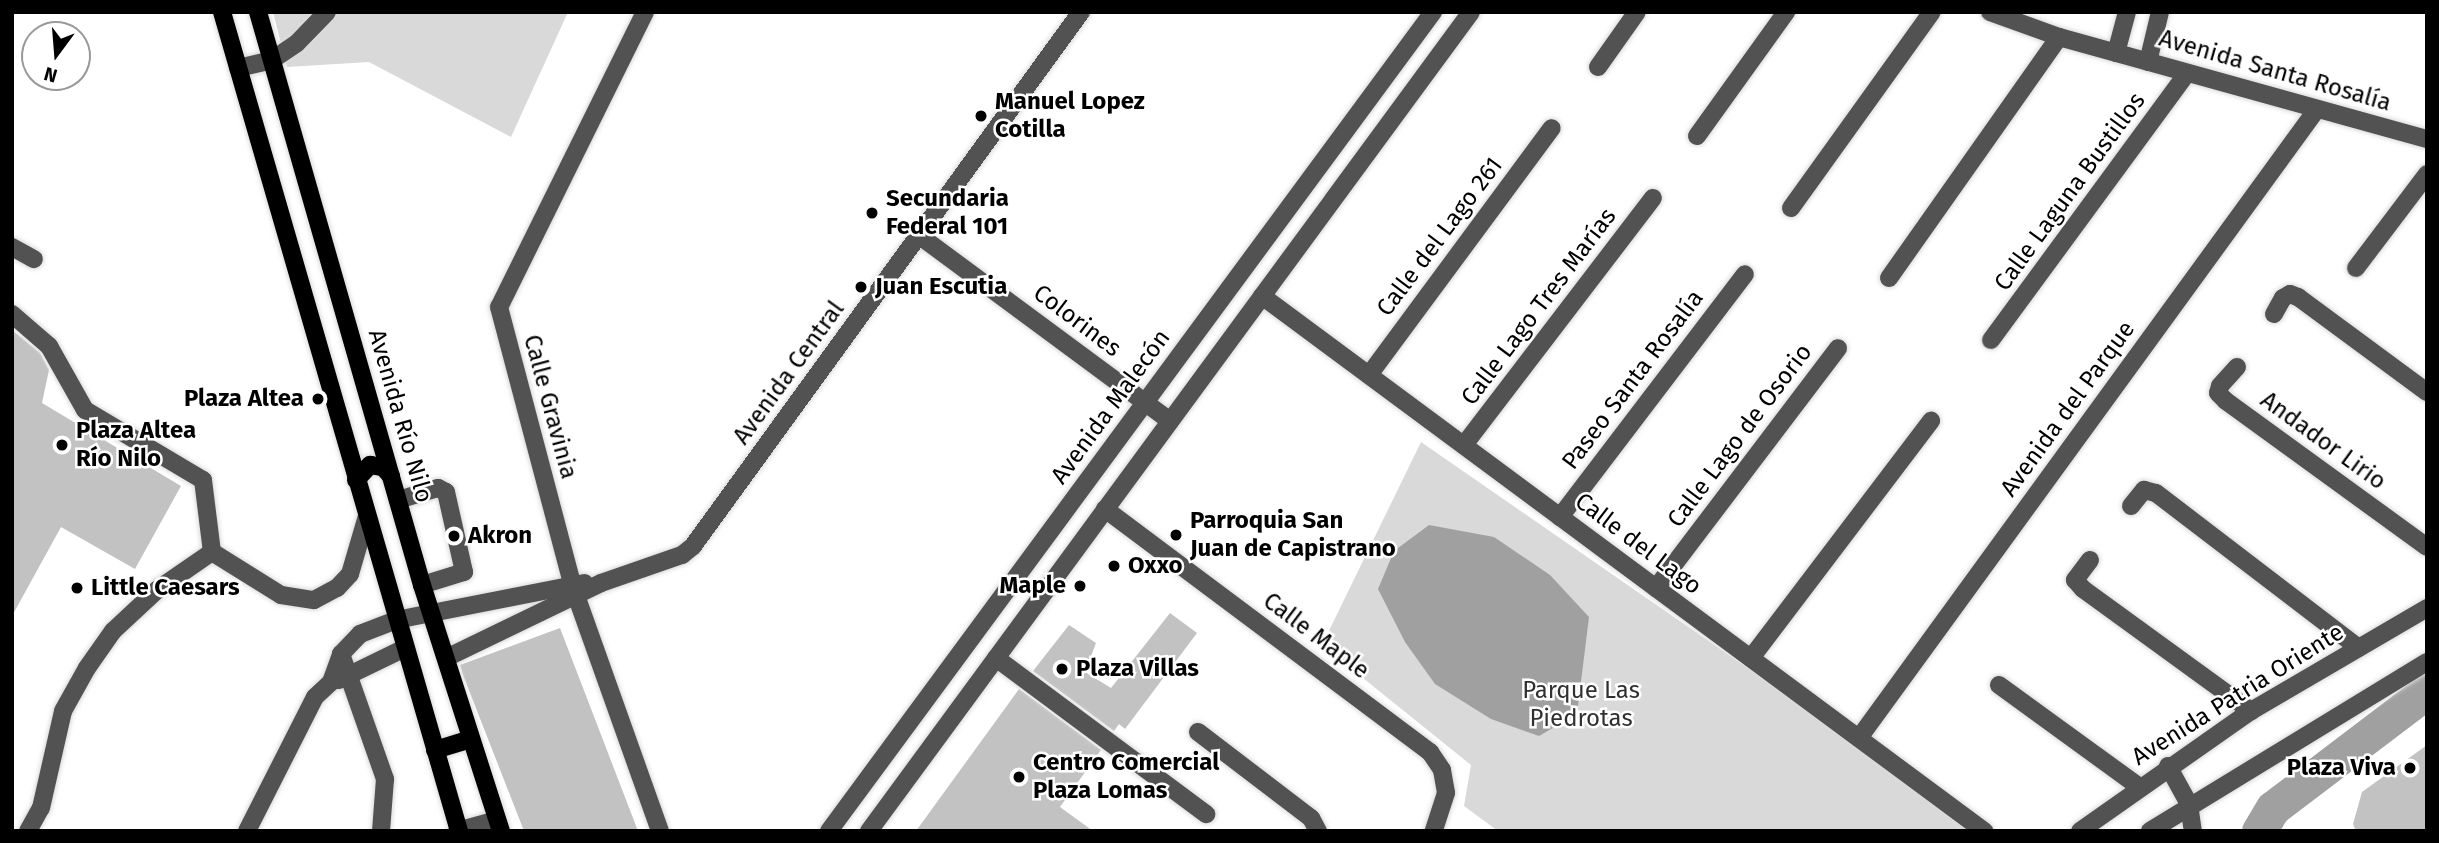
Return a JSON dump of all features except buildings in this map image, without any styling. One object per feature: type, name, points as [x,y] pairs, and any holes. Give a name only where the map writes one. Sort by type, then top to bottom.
[{"type":"main road","points":[[222,12],[458,831]]},
{"type":"main road","name":"Avenida Río Nilo","points":[[258,12],[422,585],[499,825]]},
{"type":"main road","points":[[356,480],[370,465],[383,467],[391,477]]},
{"type":"main road","points":[[435,750],[470,739]]},
{"type":"street","points":[[238,68],[272,60],[297,43],[327,12]]},
{"type":"street","name":"Calle Gravinia","points":[[645,12],[499,307],[575,591],[660,831]]},
{"type":"street","name":"Avenida Central","points":[[341,654],[360,634],[397,620],[431,612],[575,591],[682,555],[693,546],[1081,12]]},
{"type":"street","name":"Avenida Malecón","points":[[829,831],[1433,12]]},
{"type":"street","points":[[869,831],[1471,12]]},
{"type":"street","points":[[1598,67],[1637,12]]},
{"type":"street","points":[[1697,136],[1786,12]]},
{"type":"street","points":[[1791,208],[1932,12]]},
{"type":"street","name":"Avenida Santa Rosalía","points":[[1990,12],[2059,37],[2427,139]]},
{"type":"street","points":[[2116,53],[2127,12]]},
{"type":"street","points":[[2148,62],[2161,12]]},
{"type":"street","points":[[1889,278],[2059,37]]},
{"type":"street","name":"Calle Laguna Bustillos","points":[[1992,340],[2187,72]]},
{"type":"street","name":"Avenida del Parque","points":[[1859,738],[2317,109]]},
{"type":"street","name":"Calle del Lago 261","points":[[1369,375],[1552,128]]},
{"type":"street","points":[[2356,268],[2427,174]]},
{"type":"street","name":"Calle Lago Tres Marías","points":[[1464,445],[1653,198]]},
{"type":"street","name":"Colorines","points":[[920,236],[1170,421]]},
{"type":"street","points":[[12,247],[34,259]]},
{"type":"street","name":"Paseo Santa Rosalía","points":[[1560,517],[1745,274]]},
{"type":"street","points":[[2274,314],[2283,298],[2290,293],[2298,297],[2427,392]]},
{"type":"street","name":"Calle del Lago","points":[[1262,296],[1984,831]]},
{"type":"street","points":[[12,314],[49,346],[85,410],[203,480],[212,552]]},
{"type":"street","name":"Calle Lago de Osorio","points":[[1656,588],[1838,348]]},
{"type":"street","name":"Andador Lirio","points":[[2237,367],[2220,386],[2218,393],[2226,401],[2427,547]]},
{"type":"street","points":[[1751,658],[1931,421]]},
{"type":"street","points":[[398,500],[438,488],[446,492],[463,574],[422,585]]},
{"type":"street","points":[[2131,506],[2144,490],[2156,493],[2359,648]]},
{"type":"street","name":"Calle Maple","points":[[1105,509],[1430,752],[1442,770],[1446,793],[1434,831]]},
{"type":"street","points":[[212,552],[281,595],[314,600],[337,588],[350,574],[367,516]]},
{"type":"street","points":[[28,831],[41,808],[63,711],[87,668],[113,631],[157,590],[212,552]]},
{"type":"street","points":[[2090,560],[2075,580],[2083,589],[2251,710]]},
{"type":"street","name":"Avenida Central","points":[[446,658],[575,591]]},
{"type":"street","name":"Avenida Patria Oriente","points":[[2080,831],[2138,786],[2251,710],[2427,608]]},
{"type":"street","points":[[331,682],[349,677],[405,648]]},
{"type":"street","points":[[341,654],[385,779],[381,831]]},
{"type":"street","points":[[247,831],[315,697],[331,682],[341,654]]},
{"type":"street","points":[[996,658],[1206,814]]},
{"type":"street","points":[[2150,831],[2189,804],[2427,662]]},
{"type":"street","points":[[1999,685],[2138,786]]},
{"type":"street","points":[[1198,732],[1311,818],[1318,831]]},
{"type":"street","points":[[2168,766],[2189,804],[2193,831]]},
{"type":"street","points":[[458,831],[499,825]]},
{"type":"green space","points":[[273,12],[568,12],[511,137],[369,62],[287,67]]},
{"type":"green space","name":"Parque Las Piedrotas","points":[[1421,442],[1983,831],[1498,831],[1464,806],[1471,765],[1322,645]]},
{"type":"shaded area","points":[[1429,525],[1494,537],[1550,575],[1589,617],[1577,714],[1539,736],[1491,719],[1435,684],[1405,642],[1378,589],[1394,551]]},
{"type":"waterway","points":[[2259,831],[2273,808],[2427,691]]},
{"type":"place","name":"Manuel Lopez Cotilla","points":[[981,116]]},
{"type":"place","name":"Secundaria Federal 101","points":[[872,213]]},
{"type":"place","name":"Juan Escutia","points":[[861,287]]},
{"type":"place","name":"Plaza Altea","points":[[318,399]]},
{"type":"place","name":"Plaza Altea Río Nilo","points":[[62,445]]},
{"type":"place","name":"Parroquia San Juan de Capistrano","points":[[1176,535]]},
{"type":"place","name":"Akron","points":[[454,536]]},
{"type":"place","name":"Oxxo","points":[[1114,566]]},
{"type":"place","name":"Maple","points":[[1080,586]]},
{"type":"place","name":"Little Caesars","points":[[77,588]]},
{"type":"place","name":"Plaza Villas","points":[[1062,669]]},
{"type":"place","name":"Plaza Viva","points":[[2410,768]]},
{"type":"place","name":"Centro Comercial Plaza Lomas","points":[[1019,777]]}]
